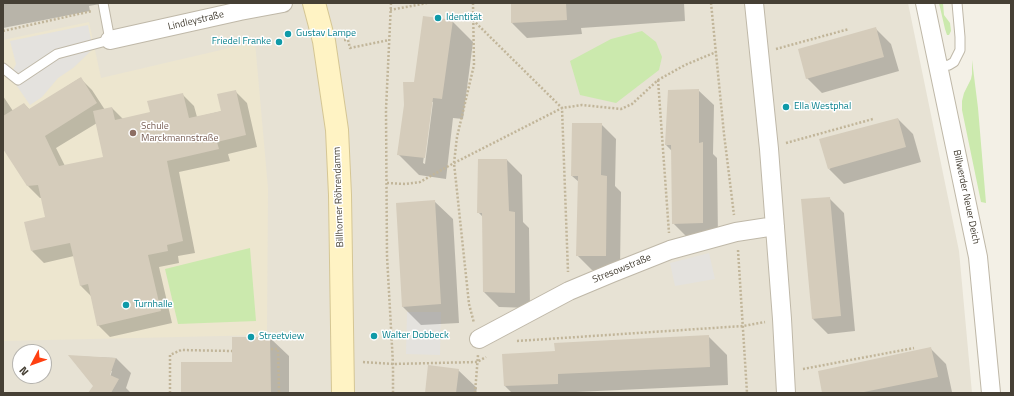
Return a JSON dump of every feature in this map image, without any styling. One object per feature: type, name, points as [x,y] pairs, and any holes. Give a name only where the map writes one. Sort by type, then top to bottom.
[{"type":"street","name":"Lindleystraße","points":[[110,40],[283,3]]},
{"type":"street","name":"Billhorner Röhrendamm","points":[[314,3],[324,41],[337,130],[339,156],[343,393]]},
{"type":"street","points":[[754,3],[769,149],[786,393]]},
{"type":"street","name":"Billwerder Neuer Deich","points":[[925,3],[978,257],[991,393]]},
{"type":"street","name":"Stresowstraße","points":[[479,339],[569,291],[612,272],[670,250],[736,232],[775,226]]},
{"type":"lane","points":[[938,67],[949,65],[954,62],[960,50],[957,3]]},
{"type":"lane","points":[[3,68],[18,80],[57,54],[110,40],[103,6]]},
{"type":"path","points":[[391,3],[386,109],[388,256],[393,393]]},
{"type":"path","points":[[390,10],[427,3]]},
{"type":"path","points":[[473,3],[474,65],[457,137],[454,163],[469,304],[479,339],[475,393]]},
{"type":"path","points":[[711,3],[724,134],[736,232],[747,393]]},
{"type":"path","points":[[3,31],[103,6]]},
{"type":"path","points":[[473,19],[562,108],[569,291]]},
{"type":"path","points":[[776,49],[849,29]]},
{"type":"path","points":[[324,41],[348,40],[350,48],[389,40]]},
{"type":"path","points":[[387,183],[406,184],[420,182],[562,108],[582,105],[621,109],[632,104],[658,80],[685,65],[716,52]]},
{"type":"path","points":[[658,80],[670,250]]},
{"type":"path","points":[[769,149],[786,142],[873,119]]},
{"type":"path","points":[[514,341],[743,326],[782,319]]},
{"type":"path","points":[[785,373],[914,348]]},
{"type":"path","points":[[271,349],[278,349],[279,393]]},
{"type":"path","points":[[170,393],[170,355],[181,350],[232,351]]},
{"type":"path","points":[[342,360],[393,364],[477,362],[490,355]]},
{"type":"shaded area","points":[[3,3],[908,3],[959,251],[972,393],[3,393]]},
{"type":"shaded area","name":"Schule Marckmannstraße","points":[[89,22],[101,78],[255,42],[268,188],[267,335],[3,341],[3,40]]},
{"type":"shaded area","points":[[88,25],[93,49],[73,68],[58,78],[42,97],[30,105],[10,76],[16,64],[10,41]]},
{"type":"shaded area","points":[[709,253],[715,279],[675,286],[670,263]]},
{"type":"shaded area","points":[[407,312],[441,312],[440,355],[406,354]]},
{"type":"green space","points":[[939,3],[943,3],[944,15],[950,23],[951,31],[949,35],[947,35],[945,29]]},
{"type":"green space","points":[[642,31],[656,42],[662,57],[659,70],[616,103],[580,95],[570,61],[611,39]]},
{"type":"green space","points":[[972,60],[978,108],[986,203],[981,202],[962,110],[964,93],[972,74]]},
{"type":"green space","points":[[250,248],[256,321],[178,324],[165,269]]},
{"type":"building","points":[[511,3],[566,3],[567,20],[511,23]]},
{"type":"building","points":[[423,16],[453,20],[442,99],[433,98],[425,158],[397,155],[404,105],[403,82],[414,82]]},
{"type":"building","points":[[876,27],[884,57],[806,79],[798,49]]},
{"type":"building","points":[[81,77],[97,103],[45,136],[59,166],[103,157],[93,111],[112,107],[115,120],[150,112],[147,101],[183,93],[189,118],[221,111],[217,94],[236,90],[246,135],[217,142],[219,149],[167,161],[183,241],[167,245],[168,251],[148,255],[161,311],[97,326],[88,284],[80,286],[70,243],[31,251],[24,222],[45,217],[38,185],[27,186],[3,149],[3,116],[24,103],[29,109]]},
{"type":"building","points":[[699,89],[699,143],[703,142],[703,223],[672,224],[671,145],[665,145],[668,90]]},
{"type":"building","points":[[898,118],[906,147],[828,169],[819,139]]},
{"type":"building","points":[[572,123],[602,123],[601,175],[607,176],[606,256],[576,256],[578,176],[571,176]]},
{"type":"building","points":[[478,159],[507,159],[509,211],[515,212],[515,293],[483,292],[482,213],[477,213]]},
{"type":"building","points":[[830,197],[841,316],[812,319],[801,199]]},
{"type":"building","points":[[435,200],[441,304],[402,307],[396,203]]},
{"type":"building","points":[[709,335],[710,367],[558,374],[558,384],[504,386],[502,354],[555,351],[554,343]]},
{"type":"building","points":[[232,337],[270,337],[271,393],[181,393],[181,362],[232,362]]},
{"type":"building","points":[[931,347],[938,377],[859,393],[822,393],[818,371]]},
{"type":"building","points":[[68,355],[116,358],[110,375],[119,379],[111,393],[88,393],[93,386]]},
{"type":"building","points":[[428,365],[459,369],[456,393],[425,393]]},
{"type":"place","name":"Identität","points":[[438,18]]},
{"type":"place","name":"Gustav Lampe","points":[[288,34]]},
{"type":"place","name":"Friedel Franke","points":[[279,42]]},
{"type":"place","name":"Ella Westphal","points":[[786,107]]},
{"type":"place","name":"Schule Marckmannstraße","points":[[133,133]]},
{"type":"place","name":"Turnhalle","points":[[126,305]]},
{"type":"place","name":"Walter Dobbeck","points":[[374,336]]},
{"type":"place","name":"Streetview","points":[[251,337]]}]
